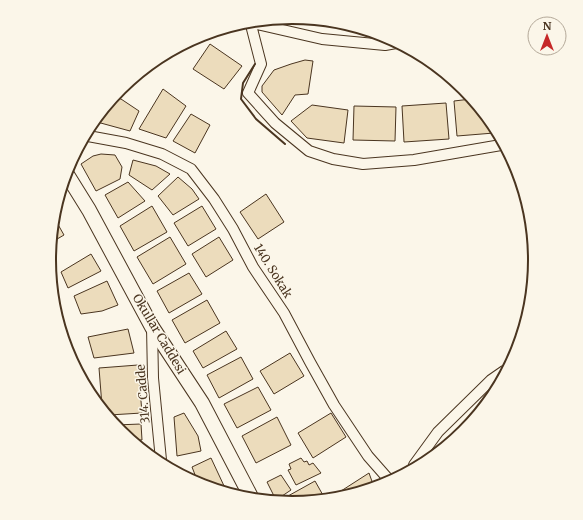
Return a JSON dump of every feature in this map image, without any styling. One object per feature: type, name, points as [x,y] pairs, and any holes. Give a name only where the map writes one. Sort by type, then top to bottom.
[{"type":"street","points":[[264,26],[322,39],[388,44]]},
{"type":"street","points":[[252,28],[261,64],[248,92],[275,123],[309,150],[333,159],[363,164],[414,160],[498,146]]},
{"type":"street","name":"140. Sokak","points":[[90,136],[126,143],[162,154],[191,169],[201,177],[253,267],[284,313],[334,405],[368,456],[386,476]]},
{"type":"street","points":[[287,146],[297,141]]},
{"type":"street","name":"Okullar Caddesi","points":[[70,179],[89,210],[152,327],[202,403],[248,492]]},
{"type":"street","name":"314. Cadde","points":[[152,327],[153,378],[161,456]]},
{"type":"street","points":[[418,459],[438,432],[497,376]]},
{"type":"building","points":[[210,44],[242,66],[224,89],[193,69]]},
{"type":"building","points":[[305,60],[313,61],[308,94],[295,95],[282,115],[262,92],[262,86],[274,70]]},
{"type":"building","points":[[163,89],[186,106],[166,138],[139,129]]},
{"type":"building","points":[[119,99],[139,111],[130,131],[99,123]]},
{"type":"building","points":[[465,100],[479,116],[491,133],[457,136],[454,101]]},
{"type":"building","points":[[446,103],[449,139],[404,142],[402,106]]},
{"type":"building","points":[[312,105],[348,110],[344,143],[307,138],[291,121]]},
{"type":"building","points":[[354,106],[396,107],[395,141],[353,140]]},
{"type":"building","points":[[191,114],[210,125],[195,153],[173,141]]},
{"type":"building","points":[[101,154],[115,155],[122,167],[120,179],[96,191],[81,164],[93,156]]},
{"type":"building","points":[[133,160],[156,166],[170,174],[152,190],[129,175]]},
{"type":"building","points":[[178,177],[192,189],[199,199],[173,215],[158,196]]},
{"type":"building","points":[[128,182],[145,201],[118,218],[105,195]]},
{"type":"building","points":[[266,194],[284,222],[258,239],[240,212]]},
{"type":"building","points":[[152,206],[167,232],[134,251],[120,226]]},
{"type":"building","points":[[202,206],[216,229],[188,246],[174,223]]},
{"type":"building","points":[[58,225],[64,235],[57,239]]},
{"type":"building","points":[[170,237],[186,264],[153,284],[137,257]]},
{"type":"building","points":[[219,237],[233,260],[206,277],[192,254]]},
{"type":"building","points":[[91,254],[101,271],[68,288],[61,272]]},
{"type":"building","points":[[189,273],[202,294],[169,313],[157,291]]},
{"type":"building","points":[[107,281],[118,305],[102,311],[81,314],[74,296]]},
{"type":"building","points":[[207,300],[220,323],[185,343],[172,320]]},
{"type":"building","points":[[128,329],[134,353],[94,358],[88,337]]},
{"type":"building","points":[[226,331],[237,349],[203,368],[193,351]]},
{"type":"building","points":[[290,353],[304,376],[274,394],[260,371]]},
{"type":"building","points":[[241,357],[253,379],[219,398],[207,375]]},
{"type":"building","points":[[138,365],[142,413],[113,415],[102,400],[99,368]]},
{"type":"building","points":[[258,387],[271,410],[237,428],[224,404]]},
{"type":"building","points":[[184,413],[198,436],[201,451],[177,456],[174,417]]},
{"type":"building","points":[[331,413],[346,437],[313,458],[298,433]]},
{"type":"building","points":[[277,417],[291,445],[256,463],[242,436]]},
{"type":"building","points":[[141,424],[142,440],[140,440],[123,425]]},
{"type":"building","points":[[211,458],[224,486],[195,476],[192,467]]},
{"type":"building","points":[[301,458],[304,462],[307,461],[309,465],[313,463],[321,473],[296,485],[288,470],[291,469],[289,464]]},
{"type":"building","points":[[369,473],[372,481],[342,490]]},
{"type":"building","points":[[281,475],[291,490],[283,495],[273,495],[267,482]]},
{"type":"building","points":[[315,481],[322,494],[292,496],[288,496]]},
{"type":"wall","points":[[255,64],[243,83],[241,99],[256,119],[285,144]]}]
